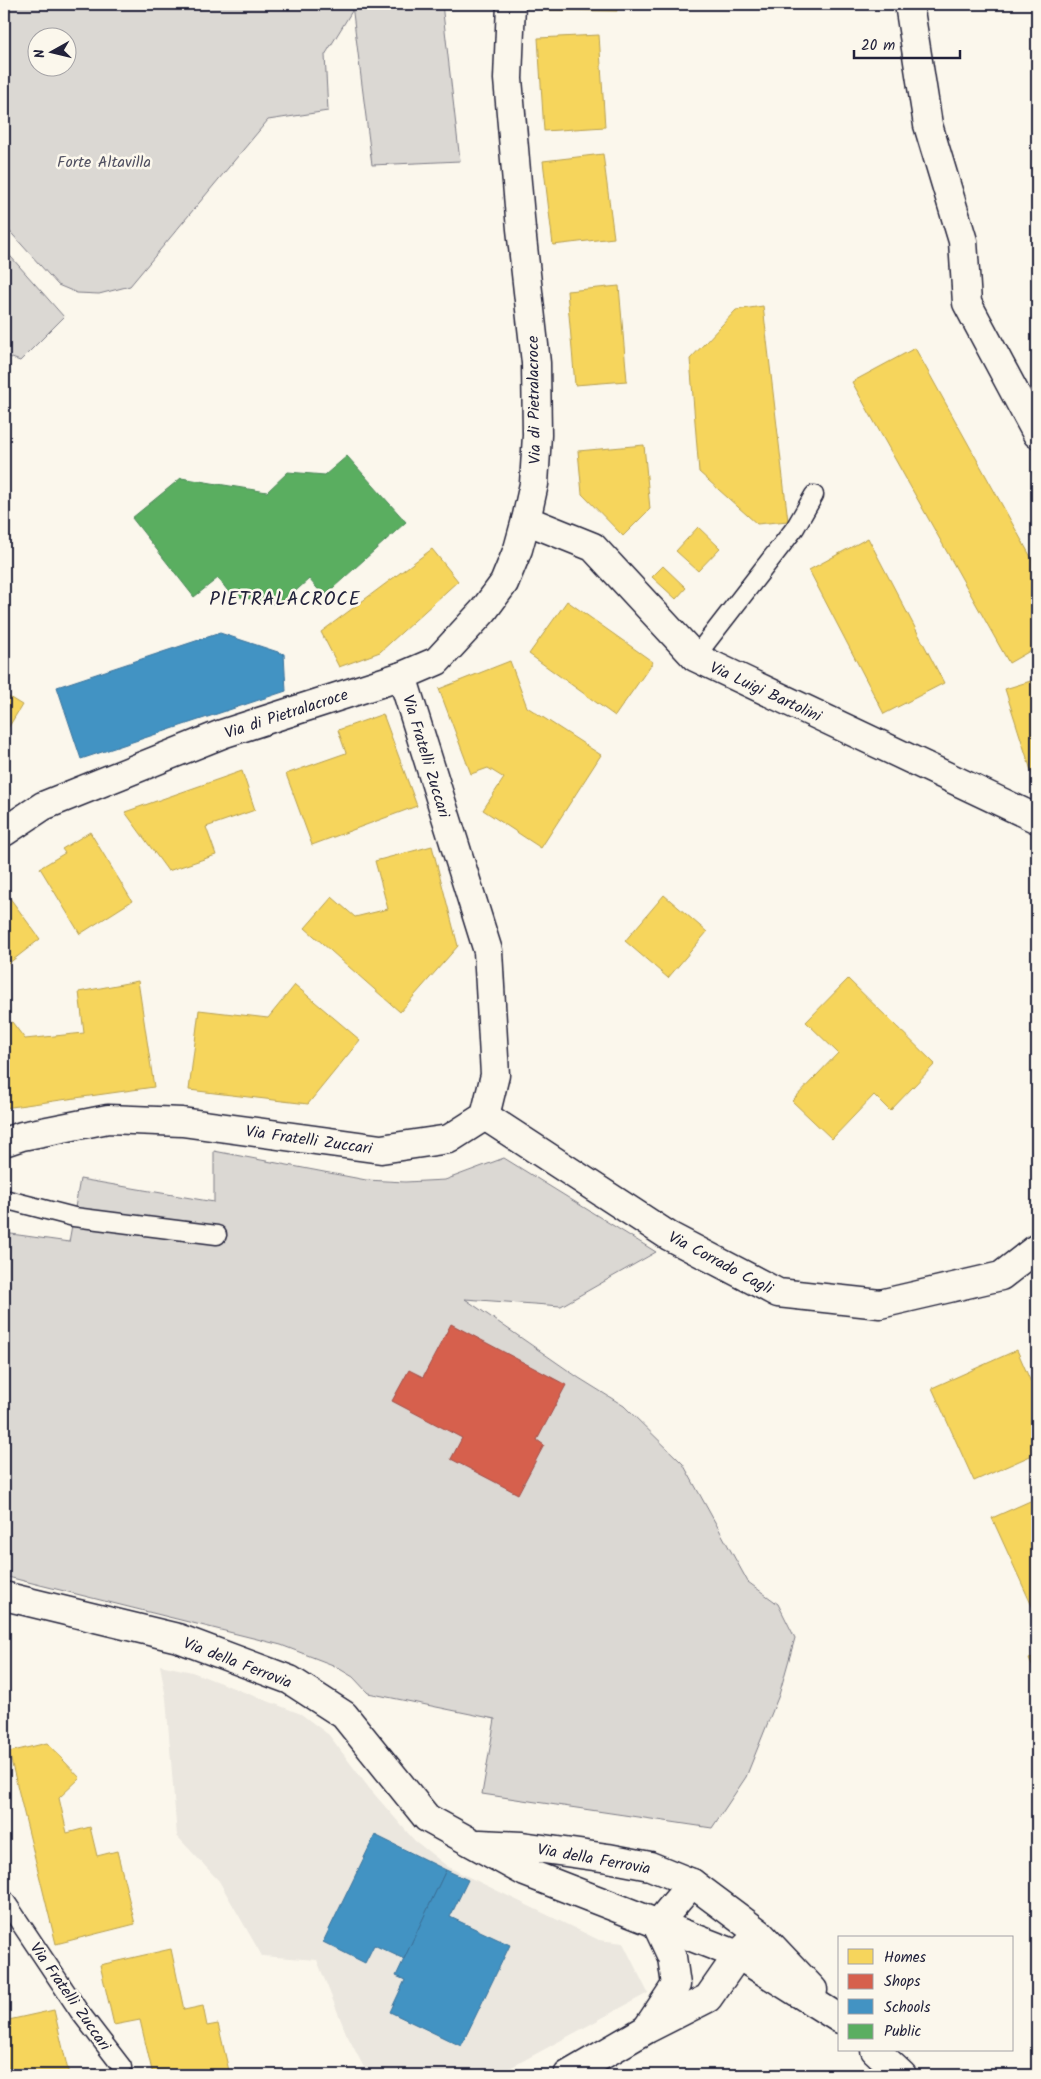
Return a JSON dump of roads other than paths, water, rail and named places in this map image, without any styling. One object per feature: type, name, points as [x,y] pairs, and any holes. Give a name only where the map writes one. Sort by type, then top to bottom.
[{"type":"street","name":"Via di Pietralacroce","points":[[4,832],[42,806],[222,734],[402,676],[437,661],[484,610],[504,583],[518,549],[526,520],[534,484],[537,435],[536,363],[521,229],[508,79],[511,4]]},
{"type":"street","points":[[909,4],[928,125],[962,241],[967,303],[1037,434]]},
{"type":"street","name":"Via Luigi Bartolini","points":[[526,520],[593,546],[695,657],[1037,819]]},
{"type":"street","name":"Via Fratelli Zuccari","points":[[4,1142],[22,1136],[108,1119],[182,1122],[381,1149],[449,1138],[485,1116],[495,1075],[488,950],[402,676]]},
{"type":"street","name":"Via Corrado Cagli","points":[[485,1116],[669,1236],[778,1292],[880,1304],[1001,1276],[1037,1248]]},
{"type":"street","name":"Via della Ferrovia","points":[[4,1596],[178,1638],[290,1680],[344,1715],[427,1818],[526,1872],[657,1925],[738,1955],[838,2018]]},
{"type":"street","name":"Via della Ferrovia","points":[[473,1843],[522,1846],[608,1858],[650,1866],[692,1883],[759,1933],[838,2017]]},
{"type":"street","points":[[647,2029],[676,1984],[672,1957],[657,1925],[692,1883]]},
{"type":"street","points":[[568,2075],[647,2029],[708,1998],[738,1955],[759,1933]]},
{"type":"street","points":[[877,2052],[902,2075]]},
{"type":"lane","points":[[695,657],[795,528],[814,495]]},
{"type":"lane","points":[[4,1199],[74,1217],[217,1235]]},
{"type":"lane","name":"Via Fratelli Zuccari","points":[[4,1899],[79,2011],[122,2067]]},
{"type":"district","name":"PIETRALACROCE","points":[[285,598]]},
{"type":"park label","name":"Forte Altavilla","points":[[104,161]]}]
